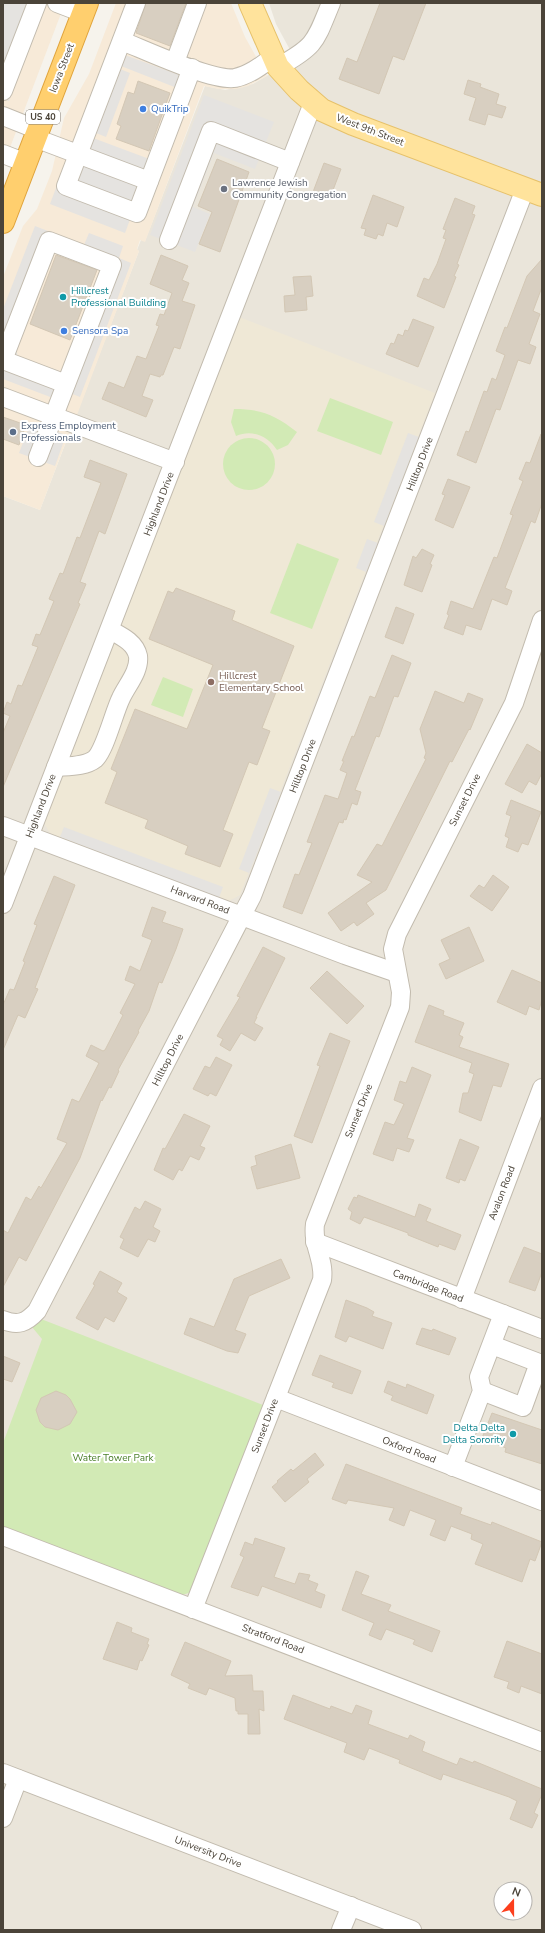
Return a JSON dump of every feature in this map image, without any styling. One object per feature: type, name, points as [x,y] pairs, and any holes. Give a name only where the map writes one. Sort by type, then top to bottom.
[{"type":"highway","name":"Iowa Street","points":[[3,222],[85,8]]},
{"type":"main road","name":"West 9th Street","points":[[250,3],[275,62],[313,103],[322,110],[353,124],[534,192]]},
{"type":"street","points":[[3,91],[37,3]]},
{"type":"street","points":[[57,3],[85,8]]},
{"type":"street","points":[[136,3],[66,186],[137,213],[192,68]]},
{"type":"street","points":[[175,62],[197,3]]},
{"type":"street","points":[[122,41],[217,77],[234,78],[275,62],[302,54],[314,43],[330,3]]},
{"type":"street","name":"Highland Drive","points":[[3,904],[313,103]]},
{"type":"street","points":[[3,116],[79,154],[149,181]]},
{"type":"street","points":[[169,240],[212,132],[290,162]]},
{"type":"street","points":[[3,154],[26,163]]},
{"type":"street","name":"Hilltop Drive","points":[[3,1320],[18,1324],[30,1319],[37,1312],[242,916],[534,192]]},
{"type":"street","points":[[38,457],[112,265],[49,241],[3,360],[66,384]]},
{"type":"street","points":[[3,397],[175,462]]},
{"type":"street","name":"Sunset Drive","points":[[193,1609],[322,1280],[322,1263],[314,1242],[315,1224],[400,1008],[401,992],[393,948],[397,934],[514,703],[542,620]]},
{"type":"street","points":[[56,767],[86,764],[95,759],[100,751],[121,698],[134,674],[138,656],[134,647],[126,638],[110,630]]},
{"type":"street","name":"Harvard Road","points":[[3,826],[345,955],[397,972]]},
{"type":"street","name":"Avalon Road","points":[[462,1298],[542,1088]]},
{"type":"street","name":"Cambridge Road","points":[[314,1242],[542,1329]]},
{"type":"street","points":[[453,1467],[482,1392],[479,1376],[503,1314]]},
{"type":"street","points":[[482,1392],[523,1407],[539,1363],[492,1345]]},
{"type":"street","name":"Oxford Road","points":[[276,1398],[542,1501]]},
{"type":"street","name":"Stratford Road","points":[[3,1536],[542,1742]]},
{"type":"street","points":[[3,1818],[10,1776]]},
{"type":"street","name":"University Drive","points":[[10,1776],[412,1930]]},
{"type":"street","points":[[342,1930],[351,1906]]},
{"type":"shaded area","points":[[3,3],[65,3],[3,166]]},
{"type":"shaded area","points":[[3,3],[47,3],[9,101],[3,99]]},
{"type":"shaded area","points":[[116,3],[231,3],[245,37],[267,76],[248,86],[236,89],[219,89],[204,86],[145,242],[140,240],[137,249],[139,251],[77,415],[3,387],[3,277],[23,226],[37,209],[52,171],[64,118],[89,74]]},
{"type":"shaded area","points":[[269,3],[542,3],[542,1930],[412,1930],[3,1773],[3,496],[40,510],[139,251],[137,250],[141,240],[145,241],[205,86],[225,90],[253,84],[295,59],[276,24]]},
{"type":"shaded area","points":[[125,55],[182,76],[177,88],[121,66]]},
{"type":"shaded area","points":[[120,69],[130,73],[106,137],[96,133]]},
{"type":"shaded area","points":[[204,95],[274,122],[255,169],[214,153],[193,207],[210,214],[195,252],[150,235]]},
{"type":"shaded area","points":[[77,132],[152,160],[125,233],[50,204]]},
{"type":"shaded area","points":[[35,226],[84,245],[89,233],[123,246],[119,258],[131,263],[80,397],[70,393],[66,403],[3,379],[3,309]],"holes":[[[54,250],[101,268],[62,370],[60,371],[18,357],[16,349]]]},
{"type":"shaded area","name":"Hillcrest Elementary School","points":[[239,317],[435,393],[240,895],[229,901],[57,837],[50,833],[45,825],[45,819]]},
{"type":"shaded area","points":[[3,406],[70,431],[40,510],[3,496]]},
{"type":"shaded area","points":[[31,422],[66,435],[55,466],[19,453]]},
{"type":"shaded area","points":[[408,433],[419,437],[384,526],[374,522]]},
{"type":"shaded area","points":[[367,539],[378,543],[366,572],[356,568]]},
{"type":"shaded area","points":[[270,788],[281,792],[249,873],[239,869]]},
{"type":"shaded area","points":[[64,827],[223,887],[219,898],[60,837]]},
{"type":"shaded area","points":[[3,1782],[390,1930],[3,1930]]},
{"type":"green space","points":[[330,398],[393,422],[381,455],[317,431]]},
{"type":"green space","points":[[234,409],[253,410],[268,414],[282,421],[297,432],[288,445],[277,450],[269,441],[259,435],[248,433],[236,436],[231,422]]},
{"type":"green space","points":[[244,438],[254,438],[268,445],[275,459],[275,469],[268,483],[254,490],[244,490],[234,486],[227,479],[223,469],[223,459],[227,449],[234,442]]},
{"type":"green space","points":[[297,543],[339,559],[312,629],[270,613]]},
{"type":"green space","points":[[163,677],[193,689],[183,717],[151,705]]},
{"type":"green space","name":"Water Tower Park","points":[[41,1319],[263,1405],[192,1590],[187,1594],[177,1594],[3,1528],[3,1443],[42,1339],[32,1327]]},
{"type":"building","points":[[146,3],[186,3],[170,46],[136,33]]},
{"type":"building","points":[[380,3],[426,3],[404,60],[393,56],[379,94],[339,79],[347,58],[357,62]]},
{"type":"building","points":[[468,80],[481,84],[480,87],[499,94],[496,104],[506,107],[502,118],[488,114],[485,125],[469,120],[476,98],[464,94]]},
{"type":"building","name":"QuikTrip","points":[[138,81],[170,93],[149,151],[116,139],[121,126],[117,124],[128,92],[134,94]]},
{"type":"building","name":"Lawrence Jewish Community Congregation","points":[[217,159],[249,172],[220,252],[199,244],[212,212],[198,206]]},
{"type":"building","points":[[324,163],[341,169],[330,198],[313,192]]},
{"type":"building","points":[[373,195],[404,207],[397,227],[387,223],[383,236],[378,234],[376,239],[364,235],[366,229],[361,228]]},
{"type":"building","points":[[455,198],[475,206],[472,214],[475,215],[457,264],[459,265],[454,276],[456,277],[444,308],[417,296],[424,278],[429,280],[437,264],[446,239],[443,238],[446,230],[443,229]]},
{"type":"building","name":"Hillcrest Professional Building","points":[[56,255],[97,270],[70,340],[30,324]]},
{"type":"building","points":[[161,255],[188,266],[182,280],[189,283],[182,301],[195,305],[180,349],[174,347],[163,375],[160,377],[150,374],[142,396],[153,400],[146,417],[102,399],[109,382],[124,388],[137,356],[146,359],[159,326],[156,325],[160,314],[164,315],[172,293],[150,284]]},
{"type":"building","points":[[542,259],[542,287],[533,311],[540,314],[529,344],[536,347],[530,364],[518,360],[500,410],[496,409],[476,463],[457,455],[466,431],[469,432],[484,391],[487,392],[492,378],[496,380],[505,355],[496,351],[505,327],[507,328],[527,276]]},
{"type":"building","points":[[311,276],[313,296],[306,297],[307,310],[285,312],[284,296],[295,295],[293,277]]},
{"type":"building","points":[[413,319],[434,327],[418,367],[386,354],[391,343],[394,344],[398,334],[403,336],[405,330],[408,331]]},
{"type":"building","name":"Express Employment Professionals","points":[[3,417],[26,425],[19,445],[3,439]]},
{"type":"building","points":[[541,434],[542,503],[535,523],[531,521],[505,588],[512,591],[507,605],[492,599],[481,630],[466,625],[463,635],[444,628],[449,615],[447,614],[451,601],[473,609],[494,557],[497,558],[513,515],[510,514],[523,481],[519,479],[526,462],[530,463]]},
{"type":"building","points":[[90,460],[127,474],[105,534],[99,531],[80,582],[86,584],[78,603],[80,604],[3,787],[3,733],[10,716],[3,713],[7,702],[11,704],[18,685],[22,686],[38,647],[32,645],[36,634],[40,635],[54,601],[49,599],[60,573],[63,574],[77,537],[80,538],[101,483],[84,477]]},
{"type":"building","points":[[448,479],[470,487],[453,528],[435,520],[445,495],[442,494]]},
{"type":"building","points":[[422,549],[434,555],[422,592],[404,585],[413,556],[416,558]]},
{"type":"building","points":[[176,588],[235,611],[232,620],[294,646],[262,728],[270,731],[257,765],[249,762],[223,830],[233,834],[220,867],[185,854],[188,846],[145,828],[148,820],[105,803],[117,772],[111,769],[135,709],[187,729],[213,665],[149,639],[168,591],[173,593]]},
{"type":"building","points":[[396,607],[414,614],[403,644],[385,637]]},
{"type":"building","points":[[392,655],[411,663],[398,697],[394,696],[379,737],[376,736],[355,790],[361,792],[357,805],[352,803],[346,820],[344,819],[343,823],[339,822],[302,914],[283,907],[295,874],[299,875],[312,843],[307,842],[325,795],[338,799],[347,773],[340,770],[344,761],[342,761],[352,736],[354,737],[370,696],[375,698]]},
{"type":"building","points":[[435,691],[464,703],[468,693],[483,699],[470,730],[469,729],[452,762],[450,761],[386,890],[366,903],[374,914],[357,926],[354,922],[341,931],[328,913],[372,882],[357,875],[377,844],[382,846],[426,759],[424,758],[426,753],[420,729]]},
{"type":"building","points":[[527,744],[542,753],[542,773],[536,785],[529,781],[522,793],[505,784]]},
{"type":"building","points":[[511,800],[541,812],[528,845],[522,843],[518,852],[506,847],[509,838],[505,836],[511,816],[506,814]]},
{"type":"building","points":[[493,875],[509,887],[492,911],[470,896],[479,885],[484,888]]},
{"type":"building","points":[[54,876],[75,885],[35,988],[38,989],[25,1018],[18,1015],[3,1050],[3,1005],[10,989],[14,990],[37,925],[34,924]]},
{"type":"building","points":[[152,907],[166,912],[162,922],[183,929],[176,949],[162,983],[159,982],[149,1011],[138,1031],[139,1032],[118,1070],[119,1071],[111,1088],[109,1087],[102,1101],[101,1100],[80,1158],[26,1261],[19,1257],[3,1287],[3,1230],[8,1233],[26,1197],[31,1200],[39,1186],[41,1188],[67,1143],[57,1139],[72,1099],[79,1102],[99,1063],[86,1056],[91,1045],[103,1051],[105,1050],[123,1015],[120,1013],[135,984],[125,980],[130,966],[140,971],[152,940],[142,936]]},
{"type":"building","points":[[469,927],[484,961],[446,979],[439,964],[450,959],[441,940]]},
{"type":"building","points":[[263,947],[285,958],[254,1023],[263,1028],[255,1041],[241,1033],[230,1051],[220,1045],[223,1039],[217,1036],[240,997],[237,996]]},
{"type":"building","points":[[512,970],[542,983],[542,999],[539,1010],[529,1006],[526,1015],[497,1002]]},
{"type":"building","points":[[327,971],[364,1006],[347,1024],[310,988]]},
{"type":"building","points":[[429,1005],[444,1011],[443,1015],[464,1023],[459,1035],[463,1037],[459,1047],[509,1064],[501,1087],[493,1085],[481,1121],[459,1112],[463,1093],[468,1093],[474,1074],[469,1072],[472,1063],[415,1042]]},
{"type":"building","points":[[330,1033],[350,1041],[312,1143],[294,1136],[320,1066],[317,1065]]},
{"type":"building","points":[[216,1057],[232,1065],[216,1096],[210,1093],[208,1096],[193,1089],[205,1066],[210,1068]]},
{"type":"building","points":[[412,1067],[431,1075],[407,1138],[414,1140],[409,1152],[397,1148],[393,1161],[373,1154],[385,1122],[394,1125],[404,1104],[394,1100],[400,1081],[406,1083]]},
{"type":"building","points":[[184,1114],[210,1126],[200,1146],[205,1148],[199,1160],[190,1156],[182,1171],[179,1169],[173,1180],[154,1170],[163,1148],[165,1149]]},
{"type":"building","points":[[460,1139],[479,1147],[465,1181],[460,1179],[459,1183],[446,1178]]},
{"type":"building","points":[[291,1144],[300,1178],[257,1189],[251,1167],[257,1165],[255,1156]]},
{"type":"building","points":[[358,1195],[415,1217],[419,1204],[431,1209],[426,1221],[461,1235],[455,1250],[439,1244],[438,1247],[408,1235],[408,1233],[364,1217],[360,1224],[350,1219],[352,1212],[348,1209],[354,1197],[357,1198]]},
{"type":"building","points":[[145,1201],[161,1209],[153,1227],[160,1231],[155,1242],[148,1239],[138,1257],[120,1248],[124,1239],[120,1237],[135,1207],[140,1210]]},
{"type":"building","points":[[524,1247],[542,1254],[542,1272],[535,1291],[509,1282]]},
{"type":"building","points":[[281,1259],[290,1278],[249,1296],[235,1330],[246,1334],[238,1353],[227,1351],[184,1334],[190,1318],[214,1327],[234,1279]]},
{"type":"building","points":[[100,1271],[122,1283],[117,1292],[127,1298],[114,1322],[105,1317],[98,1330],[76,1318],[95,1285],[93,1284]]},
{"type":"building","points":[[346,1300],[374,1312],[372,1316],[392,1323],[383,1349],[349,1336],[346,1342],[335,1337]]},
{"type":"building","points":[[422,1328],[432,1331],[433,1329],[456,1338],[449,1355],[416,1344]]},
{"type":"building","points":[[320,1355],[361,1371],[352,1394],[332,1387],[334,1383],[312,1375]]},
{"type":"building","points":[[3,1356],[20,1363],[12,1382],[3,1379]]},
{"type":"building","points":[[388,1381],[406,1388],[407,1384],[434,1395],[427,1414],[391,1400],[393,1396],[384,1392]]},
{"type":"building","points":[[56,1391],[66,1395],[70,1399],[77,1412],[70,1424],[58,1430],[45,1427],[40,1422],[36,1410],[41,1398]]},
{"type":"building","name":"Delta Delta Delta Sorority","points":[[492,1413],[542,1430],[542,1464],[505,1452],[506,1448],[482,1438]]},
{"type":"building","points":[[315,1453],[324,1465],[307,1479],[309,1482],[285,1502],[272,1487],[291,1469],[293,1471]]},
{"type":"building","points":[[346,1464],[462,1508],[460,1514],[491,1525],[492,1522],[542,1542],[535,1561],[530,1559],[522,1582],[475,1564],[483,1544],[471,1539],[472,1534],[451,1526],[445,1541],[430,1535],[436,1520],[410,1510],[404,1526],[389,1520],[394,1508],[348,1500],[346,1504],[332,1499]]},
{"type":"building","points":[[255,1538],[285,1548],[274,1577],[295,1584],[299,1573],[310,1575],[308,1580],[318,1584],[315,1591],[325,1595],[321,1608],[262,1586],[258,1596],[231,1587],[244,1557],[240,1555],[245,1542],[253,1545]]},
{"type":"building","points":[[356,1571],[369,1576],[361,1594],[391,1605],[388,1611],[440,1631],[432,1652],[413,1644],[415,1640],[386,1629],[381,1640],[369,1635],[374,1623],[342,1610]]},
{"type":"building","points":[[117,1622],[132,1628],[131,1632],[149,1639],[147,1644],[149,1645],[142,1661],[140,1660],[137,1670],[103,1659]]},
{"type":"building","points":[[507,1641],[542,1654],[542,1694],[521,1686],[519,1693],[507,1688],[509,1682],[494,1677]]},
{"type":"building","points":[[185,1642],[231,1661],[225,1676],[252,1675],[253,1691],[263,1691],[264,1711],[259,1709],[260,1734],[248,1734],[248,1714],[238,1714],[238,1711],[236,1711],[235,1698],[209,1688],[206,1695],[188,1688],[190,1684],[171,1675]]},
{"type":"building","points":[[293,1695],[330,1709],[331,1706],[352,1714],[356,1705],[372,1711],[368,1724],[408,1739],[410,1735],[425,1742],[422,1751],[457,1765],[460,1758],[473,1763],[474,1761],[542,1789],[542,1794],[534,1813],[538,1815],[532,1828],[510,1819],[517,1801],[509,1797],[443,1774],[441,1780],[399,1763],[400,1760],[369,1748],[364,1760],[344,1752],[347,1743],[284,1719]]},
{"type":"place","name":"QuikTrip","points":[[143,109]]},
{"type":"place","name":"Lawrence Jewish Community Congregation","points":[[224,189]]},
{"type":"place","name":"Hillcrest Professional Building","points":[[63,297]]},
{"type":"place","name":"Sensora Spa","points":[[64,331]]},
{"type":"place","name":"Express Employment Professionals","points":[[13,432]]},
{"type":"place","name":"Hillcrest Elementary School","points":[[211,682]]},
{"type":"place","name":"Delta Delta Delta Sorority","points":[[513,1434]]}]
